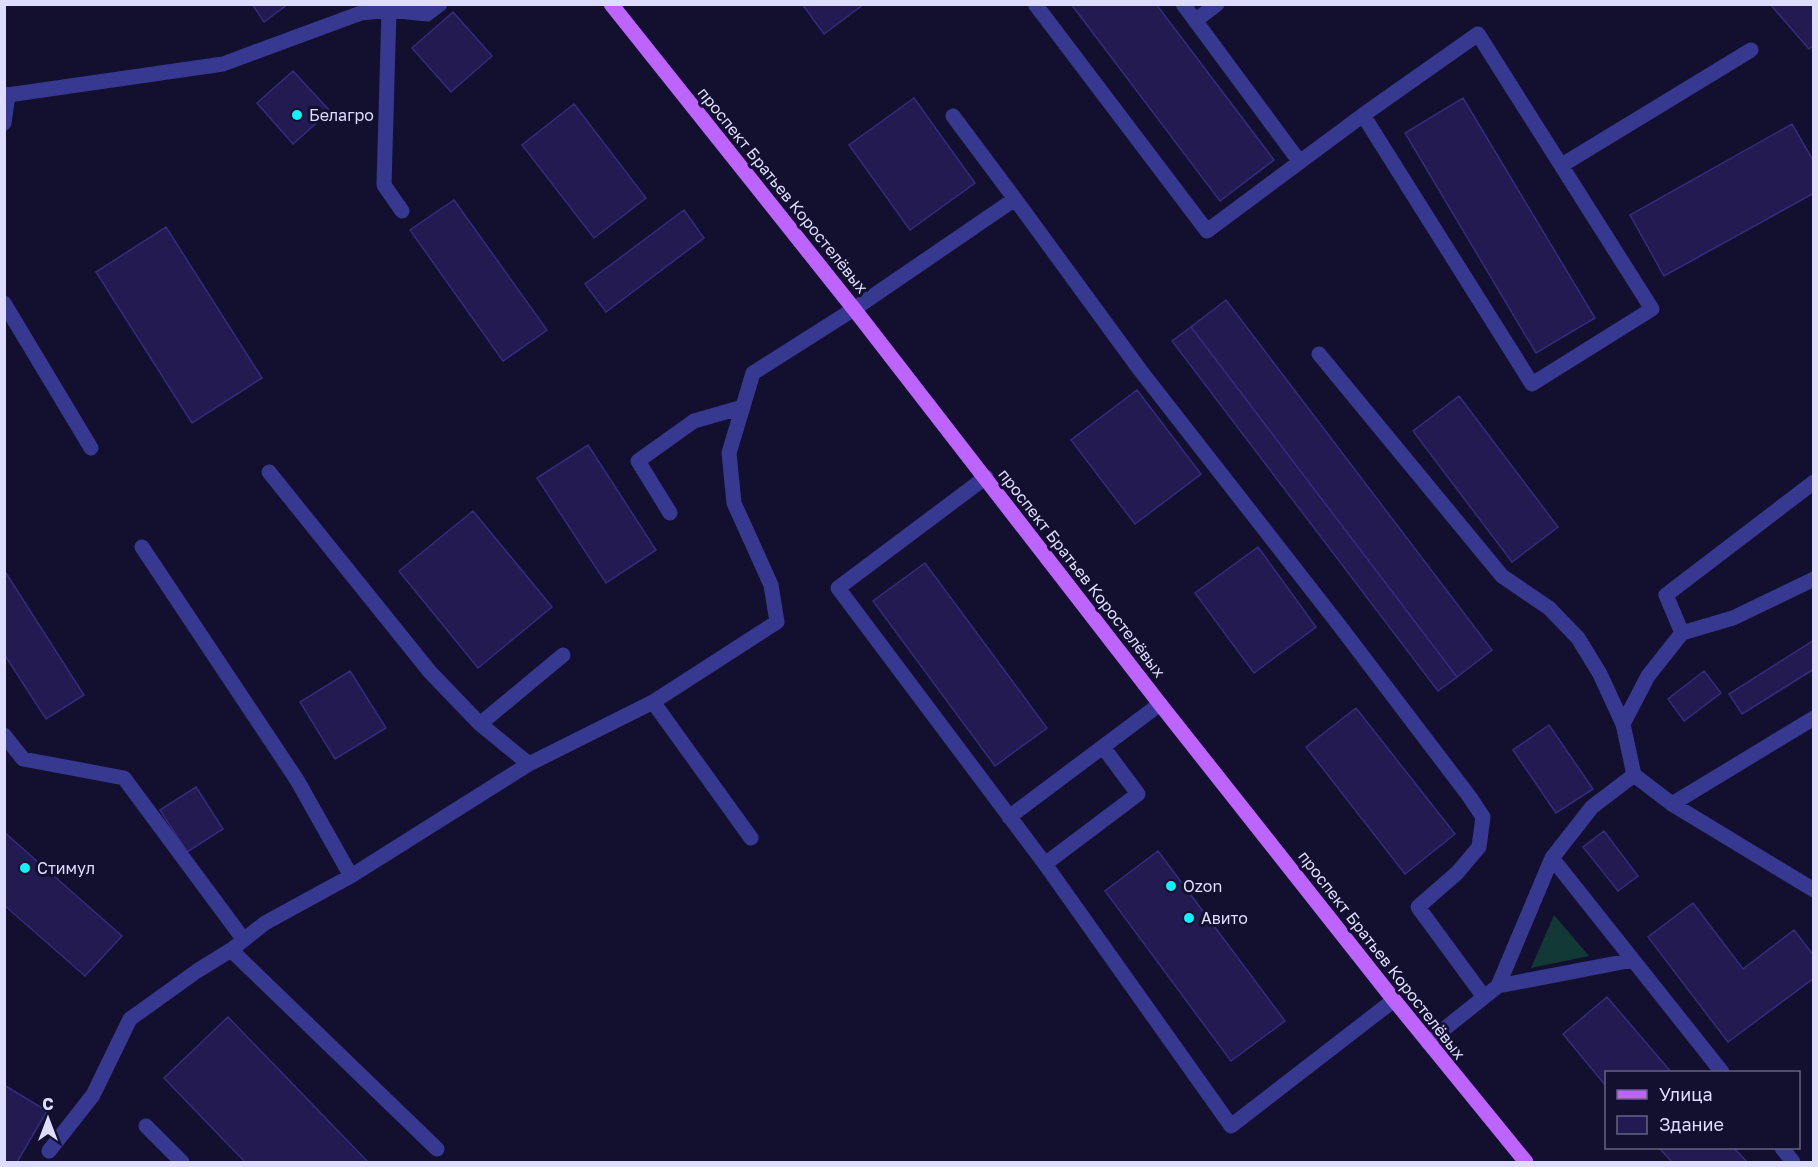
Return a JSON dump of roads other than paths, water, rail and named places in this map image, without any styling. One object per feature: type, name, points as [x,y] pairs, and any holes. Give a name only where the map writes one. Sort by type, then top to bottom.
[{"type":"main road","name":"проспект Братьев Коростелёвых","points":[[611,4],[986,477],[1160,704],[1394,1000],[1526,1162]]},
{"type":"lane","points":[[4,123],[6,94],[223,64],[361,13],[389,10],[427,14],[440,4]]},
{"type":"lane","points":[[1035,4],[1207,231],[1299,161],[1363,115],[1478,34],[1652,309],[1532,384],[1363,115]]},
{"type":"lane","points":[[1183,4],[1299,161]]},
{"type":"lane","points":[[1195,21],[1217,4]]},
{"type":"lane","points":[[389,10],[384,185],[402,211]]},
{"type":"lane","points":[[1562,165],[1751,50]]},
{"type":"lane","points":[[953,116],[1140,370],[1347,635],[1483,817],[1479,847],[1457,873],[1418,907],[1484,997]]},
{"type":"lane","points":[[49,1151],[93,1095],[130,1020],[197,971],[231,950],[265,923],[351,876],[529,764],[654,702],[777,622],[771,585],[734,503],[729,453],[753,373],[854,309],[1016,199]]},
{"type":"lane","points":[[4,303],[92,448]]},
{"type":"lane","points":[[1319,354],[1502,576],[1549,608],[1578,638],[1600,674],[1623,723],[1634,775],[1672,804],[1814,890]]},
{"type":"lane","points":[[670,513],[638,461],[694,422],[742,407]]},
{"type":"lane","points":[[269,472],[430,672],[480,723],[529,764]]},
{"type":"lane","points":[[986,477],[838,588],[1045,864],[1231,1126],[1394,1000]]},
{"type":"lane","points":[[1682,633],[1666,596],[1814,482]]},
{"type":"lane","points":[[142,547],[297,780],[351,876]]},
{"type":"lane","points":[[1623,723],[1648,676],[1682,633],[1733,618],[1814,579]]},
{"type":"lane","points":[[480,723],[562,655]]},
{"type":"lane","points":[[654,702],[751,838]]},
{"type":"lane","points":[[1009,817],[1160,704]]},
{"type":"lane","points":[[1672,804],[1814,718]]},
{"type":"lane","points":[[4,735],[23,759],[124,778],[244,940]]},
{"type":"lane","points":[[1045,864],[1138,794],[1103,747]]},
{"type":"lane","points":[[1498,986],[1552,858],[1592,807],[1634,775]]},
{"type":"lane","points":[[1552,858],[1721,1071]]},
{"type":"lane","points":[[231,950],[437,1149]]},
{"type":"lane","points":[[1428,1042],[1498,986],[1633,960]]},
{"type":"lane","points":[[146,1126],[182,1162]]},
{"type":"lane","points":[[1783,1149],[1793,1162]]},
{"type":"place","name":"Белагро","points":[[297,115]]},
{"type":"place","name":"Стимул","points":[[25,868]]},
{"type":"place","name":"Ozon","points":[[1171,886]]},
{"type":"place","name":"Авито","points":[[1189,918]]}]
